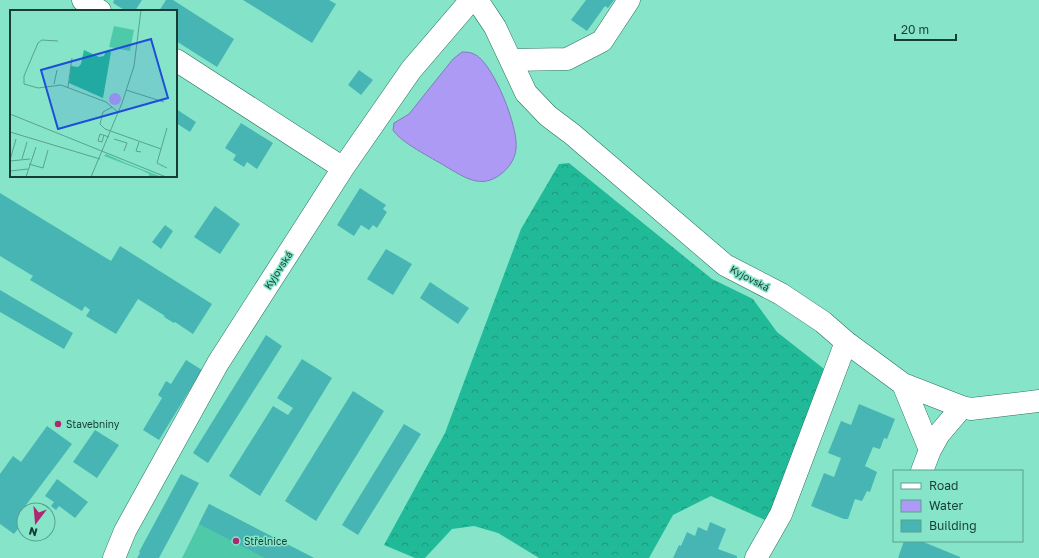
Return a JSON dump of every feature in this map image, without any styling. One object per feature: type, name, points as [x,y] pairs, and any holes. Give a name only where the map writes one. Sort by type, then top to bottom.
[{"type":"street","points":[[83,0],[98,10]]},
{"type":"street","name":"Kyjovská","points":[[114,558],[125,531],[218,363],[343,168],[411,70],[471,0]]},
{"type":"street","name":"Kyjovská","points":[[477,0],[495,27],[526,93],[548,116],[572,134],[725,264],[780,294],[823,322],[846,342],[903,384],[962,407],[971,409],[1039,401]]},
{"type":"street","points":[[510,60],[567,59],[602,41],[629,0]]},
{"type":"street","points":[[177,61],[343,168]]},
{"type":"street","points":[[756,558],[781,514],[846,342]]},
{"type":"street","points":[[903,384],[930,450]]},
{"type":"street","points":[[922,470],[930,450],[939,434],[962,407]]},
{"type":"green space","points":[[569,163],[712,279],[753,299],[777,332],[828,372],[775,507],[765,520],[711,496],[673,515],[649,558],[539,558],[498,533],[474,526],[452,529],[425,558],[415,558],[384,545],[445,433],[521,229],[559,164]]},
{"type":"green space","name":"Střelnice","points":[[209,504],[314,558],[182,558]]},
{"type":"water","points":[[462,52],[470,52],[474,54],[489,69],[509,112],[516,139],[516,149],[513,160],[507,169],[494,179],[486,181],[466,178],[409,145],[393,130],[394,123],[409,114],[453,59]]},
{"type":"building","points":[[114,0],[142,0],[136,10],[124,10],[113,3]]},
{"type":"building","points":[[166,0],[173,0],[234,39],[217,67],[177,42],[177,10],[160,10]]},
{"type":"building","points":[[243,0],[329,0],[336,4],[312,43]]},
{"type":"building","points":[[586,0],[614,0],[608,8],[605,6],[587,31],[571,20]]},
{"type":"building","points":[[359,70],[373,80],[361,95],[348,85]]},
{"type":"building","points":[[177,110],[196,122],[190,132],[177,124]]},
{"type":"building","points":[[241,123],[273,143],[257,169],[247,162],[244,167],[233,160],[236,155],[225,148]]},
{"type":"building","points":[[360,188],[386,205],[383,209],[387,212],[377,228],[373,225],[369,230],[361,225],[354,236],[337,225]]},
{"type":"building","points":[[0,193],[111,261],[120,246],[212,304],[193,334],[175,322],[174,323],[164,317],[165,316],[138,299],[116,334],[86,316],[90,310],[85,306],[82,311],[30,280],[33,276],[0,256]]},
{"type":"building","points":[[215,206],[240,224],[220,254],[194,237]]},
{"type":"building","points":[[165,225],[173,231],[161,249],[152,242]]},
{"type":"building","points":[[386,249],[412,264],[393,295],[367,279]]},
{"type":"building","points":[[430,282],[469,308],[458,324],[420,298]]},
{"type":"building","points":[[0,290],[73,333],[64,349],[0,312]]},
{"type":"building","points":[[266,335],[282,346],[208,463],[193,453]]},
{"type":"building","points":[[302,359],[332,378],[260,496],[229,476],[273,406],[288,415],[293,408],[277,398]]},
{"type":"building","points":[[186,360],[202,370],[159,440],[143,430],[162,398],[158,395],[166,381],[171,384]]},
{"type":"building","points":[[353,391],[384,411],[316,521],[285,501]]},
{"type":"building","points":[[859,404],[895,419],[887,439],[884,438],[880,449],[873,447],[865,466],[877,472],[870,492],[867,491],[862,501],[855,499],[848,519],[844,519],[811,506],[824,473],[834,477],[841,458],[828,453],[841,421],[851,425]]},
{"type":"building","points":[[404,424],[421,434],[358,535],[342,525]]},
{"type":"building","points":[[47,426],[72,444],[28,502],[16,502],[16,531],[14,534],[0,524],[0,474],[13,456],[21,462]]},
{"type":"building","points":[[95,430],[119,445],[97,478],[73,462]]},
{"type":"building","points":[[181,474],[199,483],[159,558],[137,558],[140,553],[139,552]]},
{"type":"building","points":[[57,479],[88,502],[75,518],[59,506],[56,510],[56,502],[45,496]]},
{"type":"building","name":"Střelnice","points":[[209,504],[314,558],[265,558],[199,524]]},
{"type":"building","points":[[710,522],[726,529],[718,549],[737,556],[737,558],[673,558],[679,545],[681,546],[687,532],[695,536],[698,527],[707,531]]},
{"type":"building","points":[[904,542],[923,542],[960,557],[960,558],[898,558]]},
{"type":"place","name":"Stavebniny","points":[[58,424]]},
{"type":"place","name":"Střelnice","points":[[236,541]]}]
